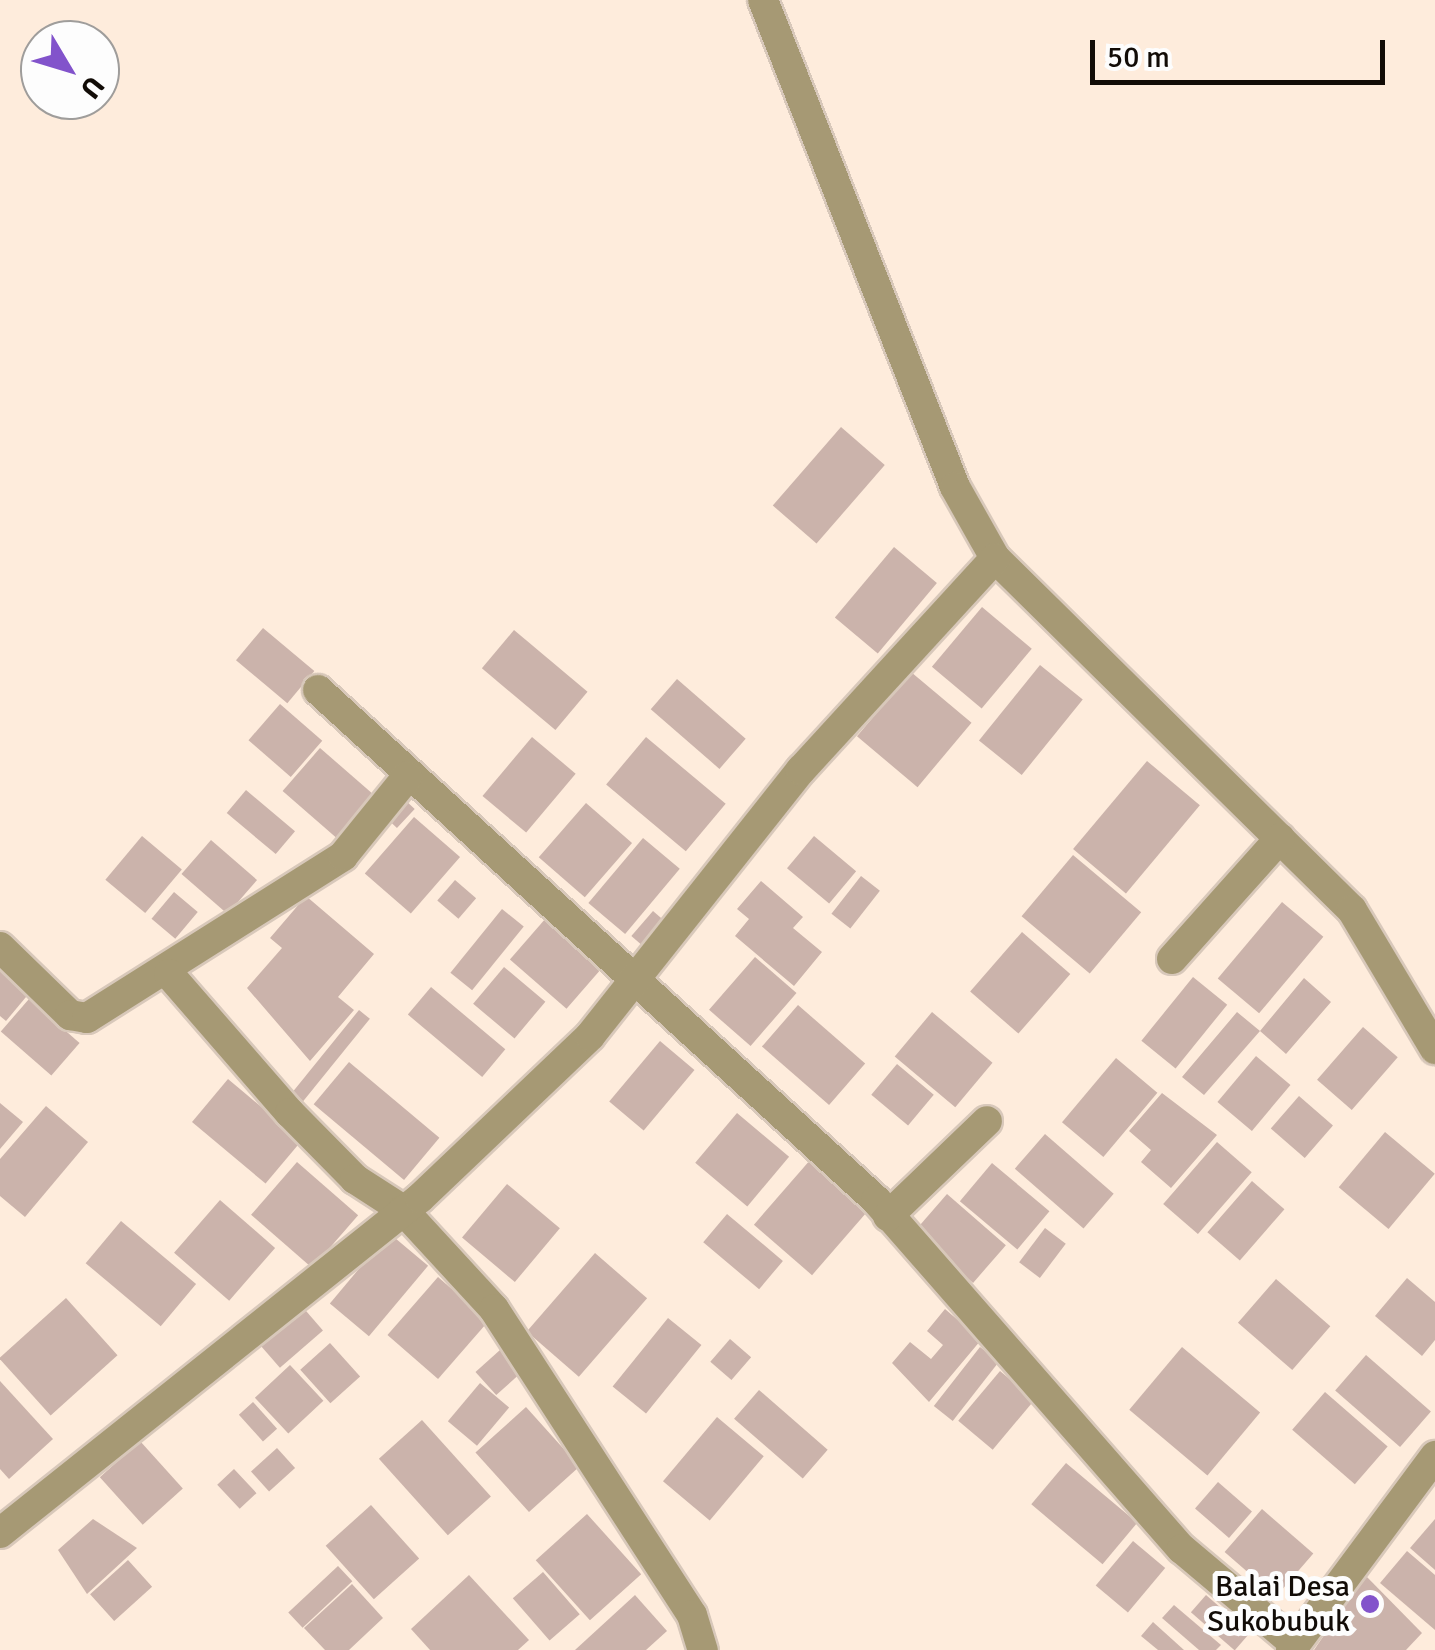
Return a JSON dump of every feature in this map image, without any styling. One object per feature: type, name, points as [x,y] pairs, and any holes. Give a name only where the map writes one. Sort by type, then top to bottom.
[{"type":"street","points":[[763,0],[955,486],[995,558],[1352,910],[1435,1050]]},
{"type":"street","points":[[0,1533],[403,1210],[636,983],[800,770],[995,558]]},
{"type":"street","points":[[318,690],[407,777],[888,1216],[1182,1549],[1293,1647],[1435,1456]]},
{"type":"street","points":[[0,947],[70,1015],[87,1018],[169,974],[344,856],[407,777]]},
{"type":"street","points":[[1172,959],[1280,838]]},
{"type":"street","points":[[169,974],[290,1113],[355,1178],[403,1210],[494,1309],[692,1615],[703,1650]]},
{"type":"street","points":[[888,1216],[987,1121]]},
{"type":"building","points":[[841,427],[885,465],[817,544],[773,505]]},
{"type":"building","points":[[894,547],[937,583],[878,653],[835,617]]},
{"type":"building","points":[[982,607],[1032,649],[982,709],[932,667]]},
{"type":"building","points":[[263,628],[314,671],[287,703],[236,660]]},
{"type":"building","points":[[514,630],[588,692],[555,730],[482,668]]},
{"type":"building","points":[[1040,665],[1083,700],[1022,775],[979,740]]},
{"type":"building","points":[[911,672],[972,723],[918,787],[857,736]]},
{"type":"building","points":[[677,679],[746,739],[719,769],[651,709]]},
{"type":"building","points":[[280,704],[322,741],[291,777],[249,740]]},
{"type":"building","points":[[532,737],[576,774],[526,833],[483,796]]},
{"type":"building","points":[[646,737],[726,804],[686,851],[606,784]]},
{"type":"building","points":[[320,748],[377,797],[339,840],[283,791]]},
{"type":"building","points":[[1147,761],[1200,805],[1126,893],[1073,849]]},
{"type":"building","points":[[246,790],[295,831],[276,854],[227,813]]},
{"type":"building","points":[[403,798],[415,809],[397,828],[385,817]]},
{"type":"building","points":[[586,803],[632,843],[585,897],[539,857]]},
{"type":"building","points":[[414,817],[460,857],[411,914],[365,874]]},
{"type":"building","points":[[142,836],[182,869],[145,913],[105,880]]},
{"type":"building","points":[[814,836],[856,871],[829,904],[787,868]]},
{"type":"building","points":[[643,838],[680,869],[625,934],[588,903]]},
{"type":"building","points":[[211,840],[257,880],[228,914],[181,874]]},
{"type":"building","points":[[1073,855],[1141,912],[1090,973],[1022,916]]},
{"type":"building","points":[[861,876],[880,891],[850,929],[831,914]]},
{"type":"building","points":[[455,880],[476,898],[458,919],[437,900]]},
{"type":"building","points":[[761,881],[803,917],[793,928],[822,952],[794,986],[735,936],[749,919],[737,909]]},
{"type":"building","points":[[174,892],[198,912],[175,939],[152,919]]},
{"type":"building","points":[[306,896],[374,954],[338,997],[354,1010],[310,1061],[247,988],[282,948],[270,938]]},
{"type":"building","points":[[1282,902],[1323,937],[1259,1013],[1218,979]]},
{"type":"building","points":[[502,909],[524,927],[472,990],[450,973]]},
{"type":"building","points":[[653,911],[669,925],[647,950],[631,936]]},
{"type":"building","points":[[546,918],[603,967],[567,1009],[510,960]]},
{"type":"building","points":[[1022,932],[1070,974],[1018,1034],[970,992]]},
{"type":"building","points":[[755,957],[797,993],[751,1046],[709,1010]]},
{"type":"building","points":[[0,964],[31,991],[6,1021],[0,1016]]},
{"type":"building","points":[[504,967],[545,1002],[515,1038],[473,1004]]},
{"type":"building","points":[[1193,977],[1227,1005],[1176,1068],[1141,1041]]},
{"type":"building","points":[[1304,978],[1331,1002],[1286,1054],[1260,1031]]},
{"type":"building","points":[[431,987],[505,1049],[482,1077],[408,1015]]},
{"type":"building","points":[[29,999],[80,1043],[51,1075],[1,1031]]},
{"type":"building","points":[[798,1005],[865,1063],[829,1105],[762,1047]]},
{"type":"building","points":[[359,1010],[370,1019],[302,1103],[291,1094]]},
{"type":"building","points":[[932,1012],[993,1063],[955,1107],[895,1056]]},
{"type":"building","points":[[1237,1012],[1260,1031],[1204,1095],[1182,1077]]},
{"type":"building","points":[[1363,1027],[1398,1057],[1352,1110],[1317,1080]]},
{"type":"building","points":[[660,1041],[694,1070],[644,1130],[609,1102]]},
{"type":"building","points":[[1256,1056],[1290,1085],[1252,1131],[1217,1102]]},
{"type":"building","points":[[1116,1058],[1157,1093],[1103,1157],[1062,1122]]},
{"type":"building","points":[[349,1062],[439,1138],[404,1180],[314,1104]]},
{"type":"building","points":[[897,1064],[934,1095],[908,1125],[871,1095]]},
{"type":"building","points":[[228,1079],[302,1141],[266,1184],[192,1122]]},
{"type":"building","points":[[1162,1093],[1217,1135],[1171,1188],[1141,1162],[1151,1150],[1129,1131]]},
{"type":"building","points":[[1299,1096],[1333,1126],[1305,1158],[1271,1128]]},
{"type":"building","points":[[0,1103],[23,1122],[0,1149]]},
{"type":"building","points":[[46,1106],[88,1142],[25,1217],[0,1196],[0,1159]]},
{"type":"building","points":[[737,1113],[789,1157],[747,1207],[695,1163]]},
{"type":"building","points":[[1385,1132],[1435,1174],[1389,1229],[1339,1187]]},
{"type":"building","points":[[1045,1134],[1114,1194],[1083,1228],[1015,1169]]},
{"type":"building","points":[[1217,1142],[1252,1172],[1198,1234],[1163,1204]]},
{"type":"building","points":[[811,1159],[869,1210],[812,1275],[754,1225]]},
{"type":"building","points":[[297,1162],[358,1215],[312,1268],[251,1215]]},
{"type":"building","points":[[992,1163],[1049,1211],[1017,1250],[960,1201]]},
{"type":"building","points":[[1252,1181],[1284,1209],[1240,1261],[1207,1232]]},
{"type":"building","points":[[507,1184],[560,1228],[515,1282],[462,1238]]},
{"type":"building","points":[[947,1194],[1006,1245],[973,1283],[914,1232]]},
{"type":"building","points":[[220,1200],[275,1248],[229,1301],[174,1253]]},
{"type":"building","points":[[727,1214],[783,1261],[759,1289],[703,1242]]},
{"type":"building","points":[[121,1221],[196,1284],[161,1326],[86,1263]]},
{"type":"building","points":[[1045,1228],[1066,1244],[1040,1278],[1019,1262]]},
{"type":"building","points":[[389,1233],[428,1266],[369,1336],[330,1303]]},
{"type":"building","points":[[595,1253],[647,1298],[579,1377],[527,1331]]},
{"type":"building","points":[[438,1277],[489,1321],[438,1379],[387,1335]]},
{"type":"building","points":[[1407,1278],[1435,1302],[1435,1340],[1422,1356],[1375,1316]]},
{"type":"building","points":[[1276,1279],[1330,1326],[1292,1370],[1238,1323]]},
{"type":"building","points":[[66,1298],[118,1355],[51,1415],[0,1357]]},
{"type":"building","points":[[300,1304],[323,1330],[280,1368],[257,1341]]},
{"type":"building","points":[[945,1309],[981,1340],[929,1402],[892,1363],[910,1342],[931,1359],[943,1345],[927,1331]]},
{"type":"building","points":[[668,1318],[701,1345],[646,1413],[613,1386]]},
{"type":"building","points":[[730,1339],[751,1357],[731,1380],[710,1362]]},
{"type":"building","points":[[330,1343],[360,1376],[330,1403],[300,1370]]},
{"type":"building","points":[[980,1347],[999,1362],[953,1421],[934,1406]]},
{"type":"building","points":[[1182,1347],[1260,1413],[1207,1475],[1129,1410]]},
{"type":"building","points":[[500,1350],[521,1373],[496,1395],[475,1372]]},
{"type":"building","points":[[1366,1355],[1431,1411],[1400,1447],[1335,1390]]},
{"type":"building","points":[[290,1365],[323,1401],[288,1434],[255,1398]]},
{"type":"building","points":[[1000,1371],[1034,1400],[993,1450],[958,1421]]},
{"type":"building","points":[[0,1381],[53,1439],[9,1479],[0,1469]]},
{"type":"building","points":[[480,1383],[509,1407],[477,1446],[448,1421]]},
{"type":"building","points":[[759,1390],[828,1450],[803,1478],[734,1419]]},
{"type":"building","points":[[1325,1392],[1388,1446],[1355,1484],[1292,1430]]},
{"type":"building","points":[[253,1402],[277,1429],[263,1441],[239,1415]]},
{"type":"building","points":[[526,1407],[580,1466],[529,1512],[475,1453]]},
{"type":"building","points":[[717,1417],[764,1456],[710,1521],[663,1481]]},
{"type":"building","points":[[422,1420],[491,1497],[448,1535],[379,1459]]},
{"type":"building","points":[[140,1441],[183,1489],[143,1525],[100,1477]]},
{"type":"building","points":[[277,1448],[295,1468],[269,1491],[251,1471]]},
{"type":"building","points":[[1066,1463],[1137,1523],[1103,1564],[1031,1504]]},
{"type":"building","points":[[234,1469],[257,1493],[240,1509],[217,1485]]},
{"type":"building","points":[[1218,1482],[1252,1512],[1229,1538],[1195,1508]]},
{"type":"building","points":[[371,1505],[419,1559],[374,1599],[326,1546]]},
{"type":"building","points":[[1262,1509],[1313,1554],[1276,1597],[1225,1552]]},
{"type":"building","points":[[587,1514],[641,1574],[590,1620],[536,1560]]},
{"type":"building","points":[[93,1519],[137,1548],[87,1594],[58,1550]]},
{"type":"building","points":[[1435,1519],[1435,1570],[1410,1548]]},
{"type":"building","points":[[1133,1541],[1165,1568],[1128,1612],[1096,1585]]},
{"type":"building","points":[[1407,1551],[1435,1575],[1435,1630],[1380,1583]]},
{"type":"building","points":[[128,1560],[152,1587],[114,1621],[90,1594]]},
{"type":"building","points":[[338,1566],[352,1581],[303,1628],[288,1612]]},
{"type":"building","points":[[543,1572],[580,1614],[550,1641],[513,1598]]},
{"type":"building","points":[[469,1575],[529,1640],[518,1650],[430,1650],[411,1629]]},
{"type":"building","name":"Balai Desa Sukobubuk","points":[[1365,1575],[1422,1633],[1406,1650],[1314,1650]]},
{"type":"building","points":[[352,1584],[383,1618],[349,1650],[325,1650],[304,1628]]},
{"type":"building","points":[[635,1595],[667,1631],[646,1650],[575,1650]]},
{"type":"building","points":[[1206,1595],[1250,1633],[1234,1650],[1191,1612]]},
{"type":"building","points":[[1174,1605],[1221,1645],[1216,1650],[1199,1650],[1162,1618]]},
{"type":"building","points":[[1153,1622],[1184,1650],[1158,1650],[1141,1636]]},
{"type":"place","name":"Balai Desa Sukobubuk","points":[[1370,1604]]}]
